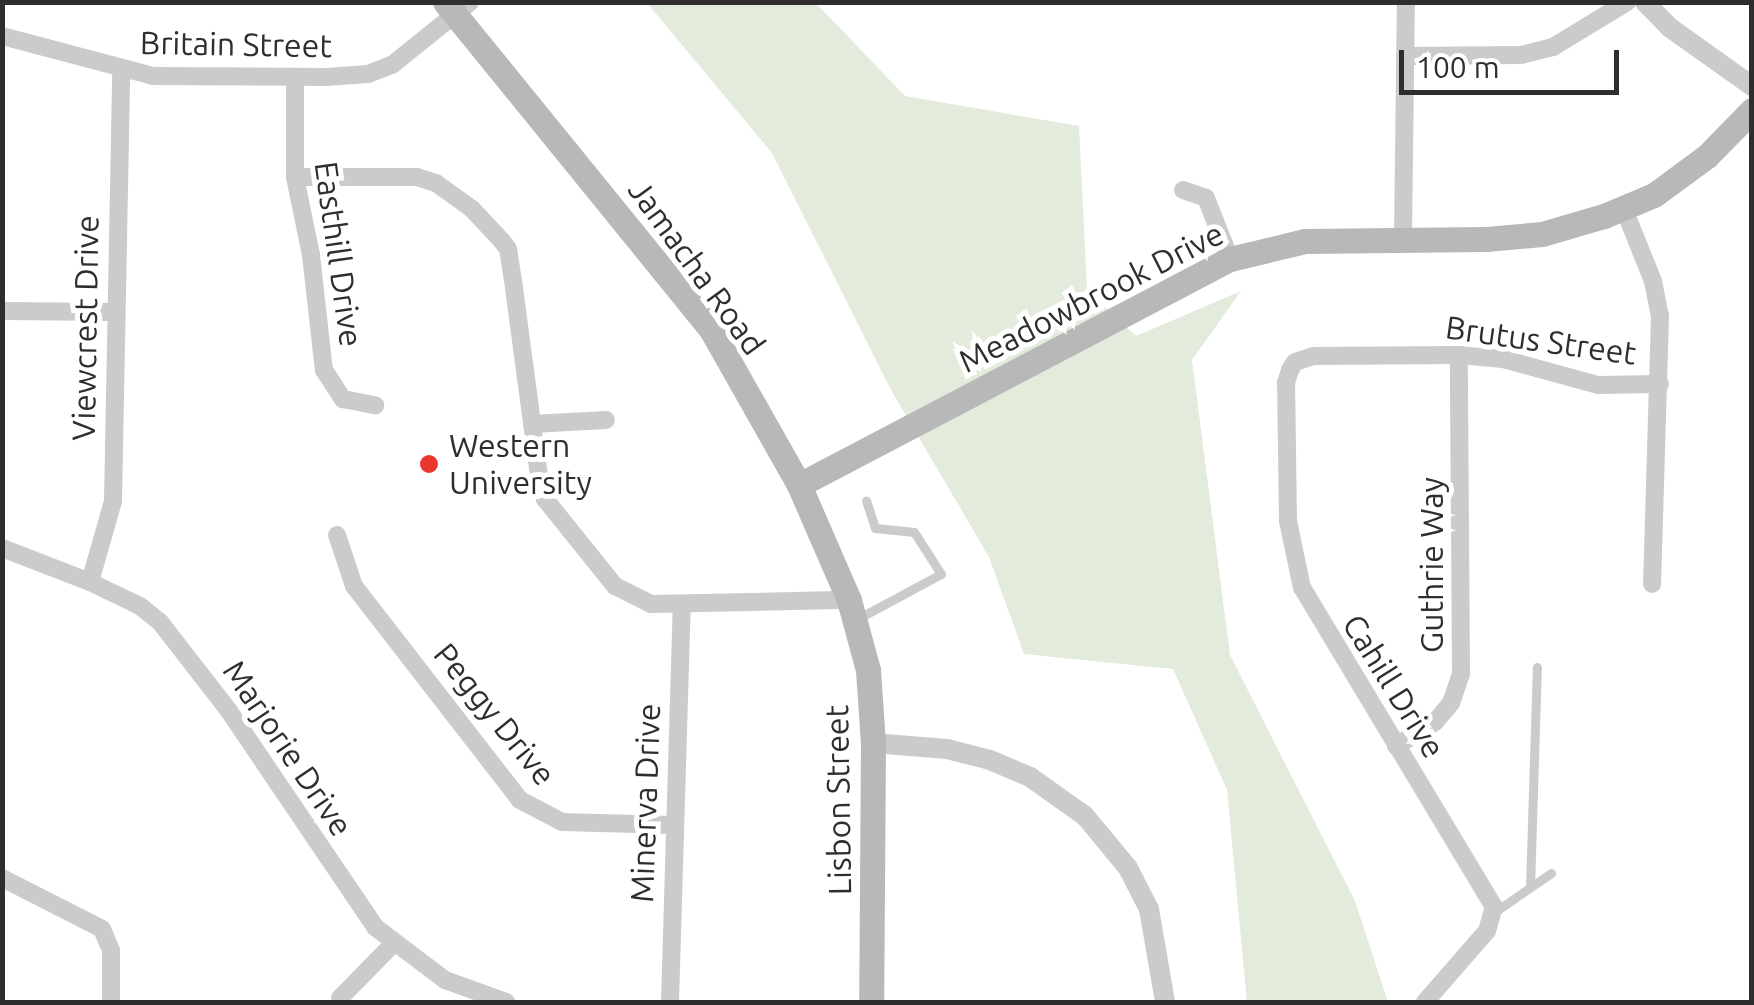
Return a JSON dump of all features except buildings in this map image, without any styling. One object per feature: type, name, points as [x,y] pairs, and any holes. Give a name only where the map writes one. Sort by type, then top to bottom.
[{"type":"main road","name":"Jamacha Road","points":[[457,6],[712,330],[799,485],[852,610]]},
{"type":"main road","name":"Meadowbrook Drive","points":[[799,485],[1230,259],[1305,241],[1486,239],[1542,234],[1624,209],[1654,195],[1707,156],[1752,110]]},
{"type":"main road","name":"Lisbon Street","points":[[852,610],[868,670],[872,744],[870,1002]]},
{"type":"street","points":[[1403,237],[1406,2]]},
{"type":"street","points":[[1406,56],[1521,56],[1553,46],[1627,2]]},
{"type":"street","points":[[1645,2],[1670,27],[1752,86]]},
{"type":"street","name":"Britain Street","points":[[2,36],[120,71],[152,76],[295,79],[368,74],[392,65],[457,6]]},
{"type":"street","name":"Viewcrest Drive","points":[[90,582],[113,501],[120,71]]},
{"type":"street","name":"Easthill Drive","points":[[295,79],[295,177],[311,256],[324,370],[343,399],[374,404]]},
{"type":"street","points":[[295,177],[417,178],[436,182],[472,209],[508,249],[545,499],[601,572],[642,601],[852,610]]},
{"type":"street","points":[[1183,190],[1206,198],[1230,259]]},
{"type":"street","points":[[1624,209],[1652,281],[1660,316],[1652,584]]},
{"type":"street","points":[[2,310],[115,312]]},
{"type":"street","name":"Brutus Street","points":[[1295,362],[1313,356],[1459,355],[1503,358],[1598,385],[1660,384]]},
{"type":"street","name":"Guthrie Way","points":[[1396,746],[1435,722],[1451,703],[1461,674],[1459,355]]},
{"type":"street","name":"Cahill Drive","points":[[1295,362],[1286,383],[1293,558],[1308,602],[1490,896],[1494,912]]},
{"type":"street","points":[[532,424],[606,420]]},
{"type":"street","name":"Peggy Drive","points":[[336,535],[354,586],[520,800],[562,822],[674,825]]},
{"type":"street","name":"Marjorie Drive","points":[[2,548],[140,606],[188,653],[357,906],[393,944],[445,980],[506,1002]]},
{"type":"street","name":"Minerva Drive","points":[[670,1002],[682,605]]},
{"type":"street","points":[[872,744],[947,749],[990,760],[1030,777],[1084,816],[1128,868],[1150,908],[1165,1002]]},
{"type":"street","points":[[2,878],[92,923],[109,937],[112,1002]]},
{"type":"street","points":[[1425,1002],[1487,931],[1494,912]]},
{"type":"street","points":[[340,998],[393,944]]},
{"type":"lane","points":[[852,610],[942,574],[914,532],[875,528],[866,500]]},
{"type":"lane","points":[[1530,886],[1537,667]]},
{"type":"lane","points":[[1494,912],[1551,873]]},
{"type":"green space","points":[[647,3],[816,3],[905,96],[1079,126],[1087,290],[1136,336],[1241,291],[1192,360],[1230,655],[1355,901],[1388,1002],[1247,1002],[1227,790],[1173,669],[1024,654],[989,557],[891,390],[772,153]]},
{"type":"place","name":"Western University","points":[[429,464]]}]
